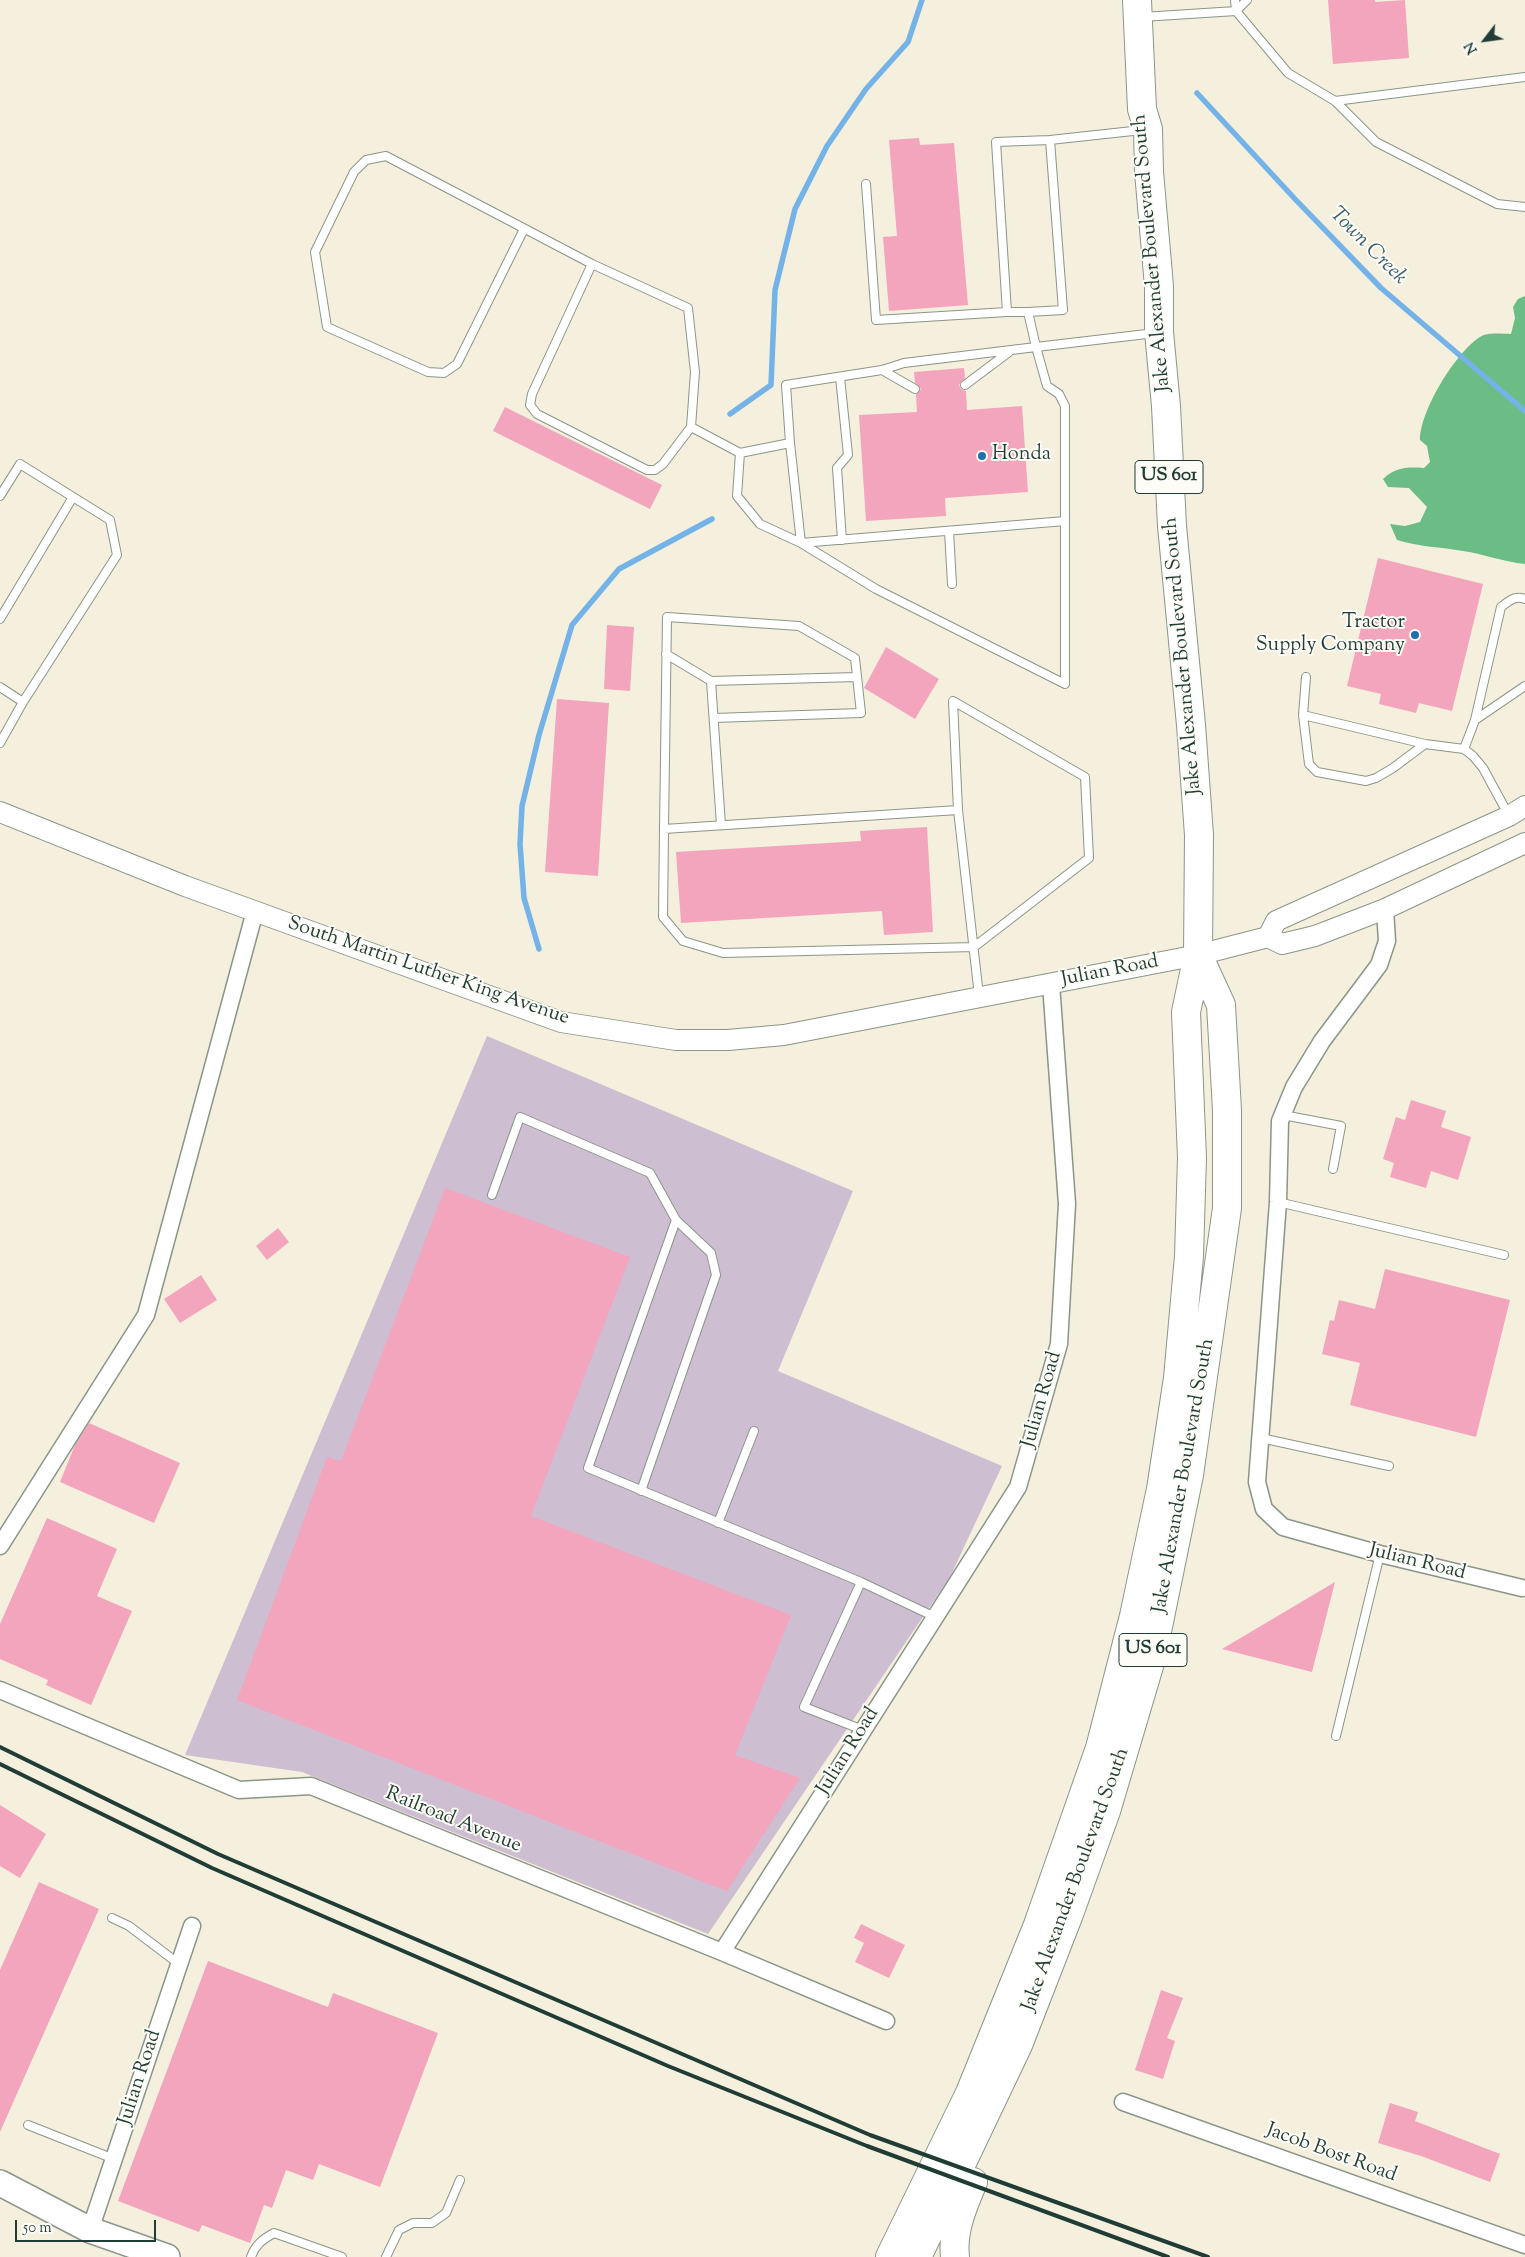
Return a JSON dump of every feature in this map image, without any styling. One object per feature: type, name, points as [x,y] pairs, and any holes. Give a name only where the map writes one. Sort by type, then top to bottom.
[{"type":"highway","name":"Jake Alexander Boulevard South","points":[[890,2257],[970,2093],[1038,1925],[1100,1748],[1134,1616],[1161,1489],[1178,1378],[1189,1256],[1192,1158],[1186,1012],[1198,955],[1199,835],[1191,725],[1173,535],[1166,406],[1159,332],[1159,286],[1149,172],[1148,129],[1142,109],[1137,8]]},
{"type":"highway","name":"Jake Alexander Boulevard South","points":[[917,2257],[1018,2045],[1069,1914],[1106,1811],[1152,1656],[1189,1475],[1226,1218],[1228,1110],[1222,1005],[1198,955]]},
{"type":"highway","points":[[955,2257],[954,2248],[959,2216],[1027,2050],[1069,1914]]},
{"type":"main road","points":[[0,2183],[90,2230],[158,2255]]},
{"type":"street","points":[[1268,937],[1276,921],[1517,811]]},
{"type":"street","name":"South Martin Luther King Avenue","points":[[0,812],[185,886],[562,1022],[676,1040],[728,1040],[784,1035],[1051,984]]},
{"type":"street","name":"Julian Road","points":[[722,1952],[1018,1487],[1059,1344],[1067,1204],[1051,984],[1198,955],[1268,937],[1282,944],[1315,936],[1385,909],[1525,843]]},
{"type":"street","name":"Julian Road","points":[[1385,909],[1387,941],[1379,965],[1322,1041],[1294,1086],[1280,1121],[1278,1202],[1257,1482],[1264,1509],[1283,1527],[1380,1554],[1522,1588]]},
{"type":"street","points":[[0,1546],[146,1315],[255,911]]},
{"type":"street","name":"Railroad Avenue","points":[[0,1690],[239,1790],[311,1786],[886,2020]]},
{"type":"street","name":"Julian Road","points":[[90,2230],[192,1926]]},
{"type":"street","name":"Jacob Bost Road","points":[[1123,2102],[1525,2245]]},
{"type":"lane","points":[[1234,0],[1236,11],[1288,73],[1335,101],[1376,142],[1497,204],[1525,207]]},
{"type":"lane","points":[[1137,8],[1236,11],[1247,0]]},
{"type":"lane","points":[[1335,101],[1525,77]]},
{"type":"lane","points":[[1007,312],[996,142],[1050,140],[1148,129]]},
{"type":"lane","points":[[866,184],[876,320],[1063,310],[1050,140]]},
{"type":"lane","points":[[524,228],[457,364],[444,373],[428,372],[327,327],[315,252],[354,172],[366,160],[386,156],[524,228],[592,264],[688,308],[695,372],[691,427],[663,464],[655,470],[647,470],[537,414],[530,405],[532,394],[592,264]]},
{"type":"lane","points":[[740,453],[737,496],[760,524],[801,543],[876,589],[1064,684],[1065,406],[1059,394],[1047,386],[1028,312]]},
{"type":"lane","points":[[801,543],[790,444],[786,385],[882,370],[904,363],[1159,332]]},
{"type":"lane","points":[[965,385],[1011,350]]},
{"type":"lane","points":[[882,370],[915,389]]},
{"type":"lane","points":[[840,377],[848,455],[837,468],[842,540]]},
{"type":"lane","points":[[691,427],[740,453],[790,444]]},
{"type":"lane","points":[[0,496],[20,464],[110,520],[117,555],[23,702],[0,743]]},
{"type":"lane","points":[[0,619],[73,497]]},
{"type":"lane","points":[[801,543],[1065,521]]},
{"type":"lane","points":[[949,531],[952,584]]},
{"type":"lane","points":[[1464,749],[1475,720],[1501,607],[1519,596],[1525,599]]},
{"type":"lane","points":[[714,718],[861,714],[855,658],[799,626],[667,617],[663,917],[683,941],[723,953],[974,948],[1089,858],[1085,777],[953,701],[958,810],[974,948],[979,998]]},
{"type":"lane","points":[[666,654],[711,681],[857,677]]},
{"type":"lane","points":[[1306,677],[1303,715],[1309,764],[1317,772],[1366,781],[1376,778],[1393,768],[1425,744]]},
{"type":"lane","points":[[711,681],[720,825]]},
{"type":"lane","points":[[0,686],[23,702]]},
{"type":"lane","points":[[1475,720],[1525,686]]},
{"type":"lane","points":[[1303,715],[1425,744],[1464,749],[1484,768],[1517,811]]},
{"type":"lane","points":[[664,829],[958,810]]},
{"type":"lane","points":[[1283,1115],[1341,1126],[1333,1169]]},
{"type":"lane","points":[[492,1195],[520,1117],[650,1173],[676,1220],[711,1253],[716,1275],[641,1490]]},
{"type":"lane","points":[[1278,1202],[1504,1255]]},
{"type":"lane","points":[[676,1220],[588,1468],[861,1582],[936,1617]]},
{"type":"lane","points":[[718,1523],[754,1431]]},
{"type":"lane","points":[[1261,1438],[1389,1466]]},
{"type":"lane","points":[[1336,1736],[1380,1554]]},
{"type":"lane","points":[[861,1582],[804,1706],[863,1730]]},
{"type":"lane","points":[[112,1918],[129,1926],[179,1964]]},
{"type":"lane","points":[[28,2125],[114,2158]]},
{"type":"lane","points":[[386,2257],[399,2230],[413,2223],[432,2223],[446,2214],[460,2180]]},
{"type":"lane","points":[[251,2257],[254,2248],[265,2237],[274,2233],[342,2257]]},
{"type":"shaded area","points":[[487,1036],[853,1191],[778,1371],[1002,1466],[950,1577],[708,1934],[302,1772],[185,1755]]},
{"type":"green space","points":[[1525,296],[1525,564],[1509,562],[1471,552],[1422,546],[1397,540],[1390,524],[1405,526],[1420,522],[1427,507],[1409,488],[1388,487],[1383,479],[1397,470],[1424,468],[1430,462],[1427,446],[1420,440],[1426,414],[1432,399],[1450,369],[1470,345],[1483,335],[1511,334],[1515,318],[1513,307],[1518,299]]},
{"type":"building","points":[[1328,0],[1375,0],[1375,2],[1405,0],[1409,58],[1333,64]]},
{"type":"building","points":[[919,138],[920,145],[954,143],[968,305],[889,311],[883,237],[897,236],[889,140]]},
{"type":"building","points":[[964,368],[965,378],[959,385],[961,389],[966,391],[967,410],[1022,406],[1028,492],[945,498],[946,516],[866,521],[859,415],[917,412],[916,394],[921,389],[915,383],[914,372]]},
{"type":"building","points":[[505,407],[662,485],[650,509],[493,431]]},
{"type":"building","name":"Tractor Supply Company","points":[[1378,558],[1483,584],[1452,711],[1419,703],[1416,713],[1379,704],[1381,694],[1347,686]]},
{"type":"building","points":[[607,625],[634,627],[630,691],[604,689]]},
{"type":"building","points":[[886,647],[939,679],[915,719],[864,688]]},
{"type":"building","points":[[557,699],[609,703],[598,876],[545,872]]},
{"type":"building","points":[[927,827],[933,932],[884,935],[882,911],[681,923],[676,852],[861,841],[860,831]]},
{"type":"building","points":[[1411,1100],[1446,1111],[1441,1127],[1471,1137],[1458,1180],[1431,1171],[1426,1188],[1390,1177],[1394,1163],[1383,1159],[1396,1117],[1405,1120]]},
{"type":"building","points":[[445,1188],[630,1257],[531,1516],[791,1615],[735,1755],[800,1778],[727,1891],[237,1700],[327,1457],[341,1461]]},
{"type":"building","points":[[278,1228],[289,1242],[267,1260],[256,1246]]},
{"type":"building","points":[[1385,1269],[1510,1300],[1476,1437],[1350,1405],[1360,1363],[1322,1354],[1330,1320],[1334,1321],[1339,1300],[1375,1309]]},
{"type":"building","points":[[201,1275],[217,1300],[180,1323],[164,1299]]},
{"type":"building","points":[[89,1423],[180,1463],[154,1523],[60,1482],[75,1445]]},
{"type":"building","points":[[47,1518],[117,1549],[97,1596],[132,1611],[91,1705],[46,1685],[48,1680],[0,1659],[0,1624]]},
{"type":"building","points":[[1335,1582],[1312,1672],[1222,1649]]},
{"type":"building","points":[[0,1805],[46,1834],[20,1878],[0,1866]]},
{"type":"building","points":[[39,1882],[99,1909],[0,2132],[0,1970]]},
{"type":"building","points":[[861,1924],[905,1945],[889,1978],[855,1962],[864,1943],[854,1938]]},
{"type":"building","points":[[208,1961],[328,2007],[333,1993],[438,2033],[380,2187],[319,2164],[313,2180],[286,2170],[272,2208],[264,2205],[250,2243],[202,2225],[199,2232],[118,2201]]},
{"type":"building","points":[[1161,1990],[1183,1998],[1167,2038],[1175,2041],[1163,2079],[1135,2070]]},
{"type":"building","points":[[1390,2103],[1418,2112],[1415,2121],[1500,2154],[1490,2182],[1421,2156],[1378,2143]]},
{"type":"waterway","points":[[730,414],[771,385],[775,290],[795,209],[827,146],[866,89],[908,42],[922,0]]},
{"type":"waterway","name":"Town Creek","points":[[1197,93],[1381,288],[1525,411]]},
{"type":"waterway","points":[[539,949],[524,898],[520,844],[522,806],[539,735],[572,625],[619,569],[712,519]]},
{"type":"railway","points":[[0,1747],[218,1854],[870,2135],[1208,2257]]},
{"type":"railway","points":[[0,1764],[212,1868],[668,2066],[867,2146],[1168,2257]]},
{"type":"place","name":"Honda","points":[[982,456]]},
{"type":"place","name":"Tractor Supply Company","points":[[1415,635]]}]
